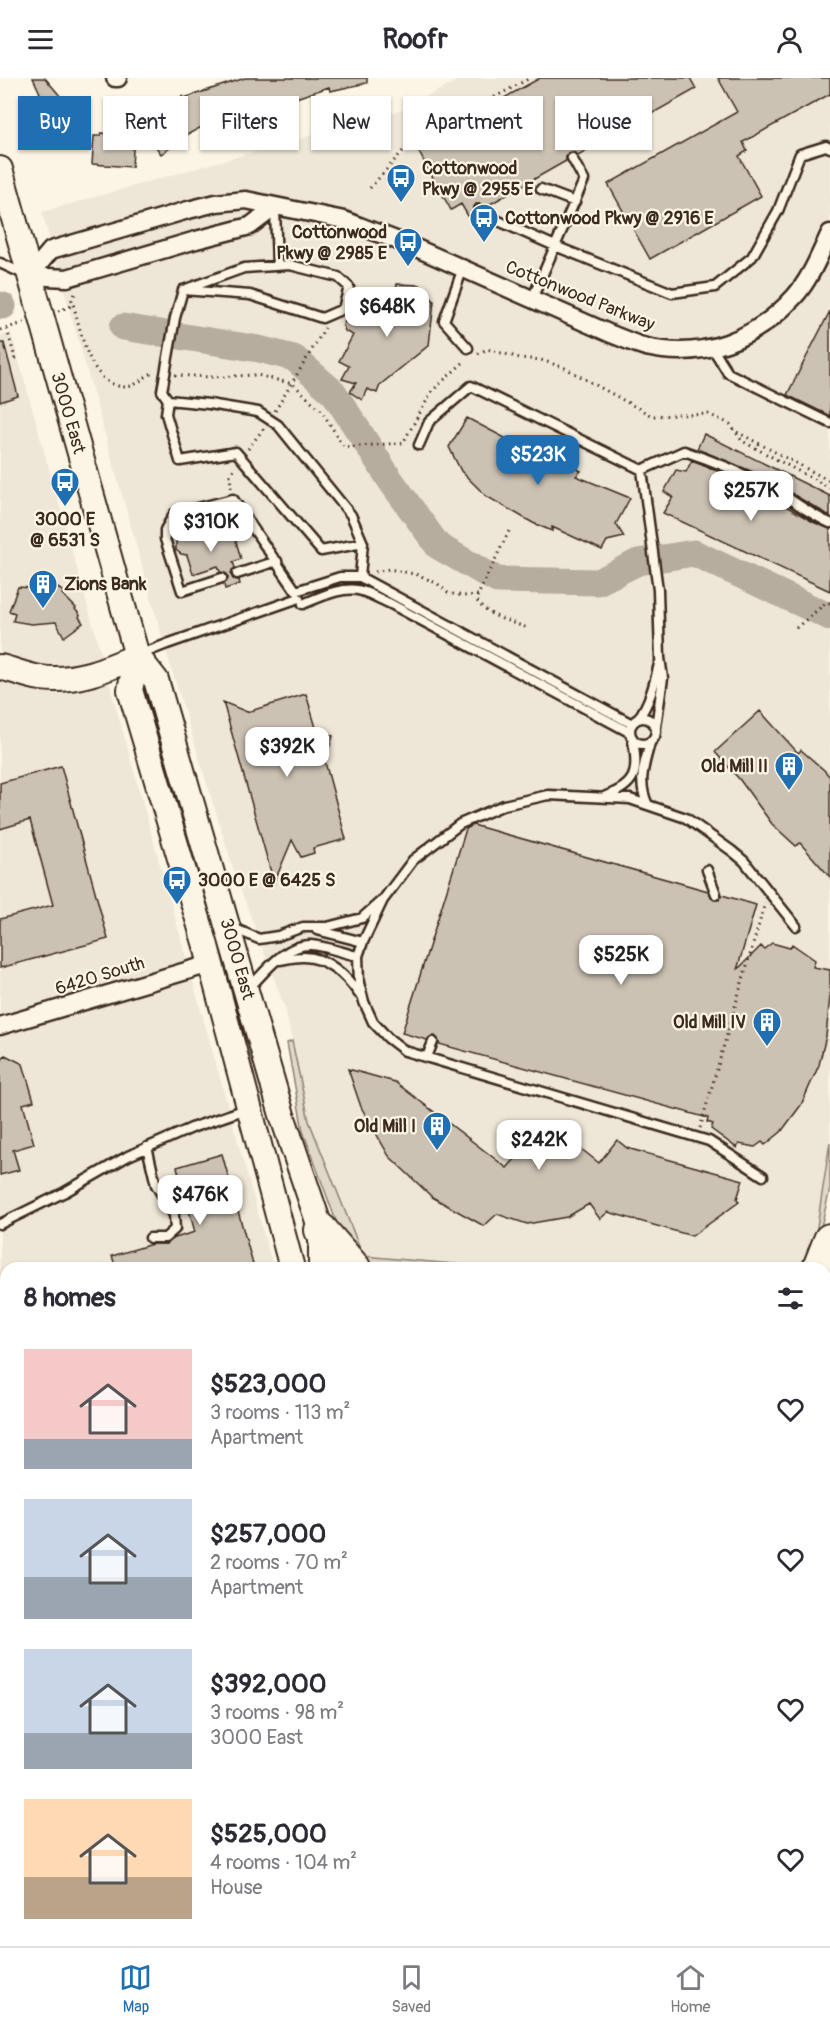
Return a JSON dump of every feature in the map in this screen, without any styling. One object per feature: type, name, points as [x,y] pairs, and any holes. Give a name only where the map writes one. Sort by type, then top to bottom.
[{"type":"highway","points":[[321,1230],[349,1262]]},
{"type":"highway","points":[[821,1262],[830,1240]]},
{"type":"main road","name":"3000 East","points":[[0,169],[137,656],[156,680],[282,1115],[321,1230],[321,1262]]},
{"type":"main road","name":"3000 East","points":[[137,656],[130,690],[210,964],[290,1262]]},
{"type":"main road","points":[[0,667],[41,678],[67,679],[92,674],[137,656]]},
{"type":"main road","points":[[321,1230],[335,1262]]},
{"type":"street","name":"Cottonwood Parkway","points":[[29,276],[51,250],[188,210],[216,203],[246,200],[345,220],[463,268],[644,347],[679,351],[713,349],[741,338],[770,320],[796,296],[830,233]]},
{"type":"street","points":[[29,276],[67,278],[250,226],[275,207]]},
{"type":"street","name":"6420 South","points":[[0,1026],[210,964]]},
{"type":"lane","points":[[479,210],[485,215],[555,246],[672,293],[715,287],[752,257],[778,211],[800,154],[826,146],[830,148]]},
{"type":"lane","points":[[532,299],[584,180],[572,158]]},
{"type":"lane","points":[[541,189],[574,202]]},
{"type":"lane","points":[[275,207],[277,266]]},
{"type":"lane","points":[[0,263],[29,276]]},
{"type":"lane","points":[[290,265],[338,277],[349,287],[343,309],[322,318],[250,295],[183,290],[244,268],[290,265]]},
{"type":"lane","points":[[463,268],[444,321],[468,348]]},
{"type":"lane","points":[[183,290],[175,318],[162,391],[168,400],[166,414],[180,461],[236,452],[321,552],[363,543]]},
{"type":"lane","points":[[713,349],[728,373],[830,423]]},
{"type":"lane","points":[[418,445],[429,422],[471,386],[642,470]]},
{"type":"lane","points":[[168,400],[258,412],[278,425],[351,515],[363,543],[360,577]]},
{"type":"lane","points":[[642,470],[684,451],[725,465],[780,493],[814,516],[830,523]]},
{"type":"lane","points":[[642,470],[658,590],[660,658],[663,678],[656,735],[650,743],[641,781],[642,793],[648,805]]},
{"type":"lane","points":[[222,578],[182,591],[165,539],[165,530],[174,514],[233,499],[277,561],[299,598]]},
{"type":"lane","points":[[237,574],[277,561]]},
{"type":"lane","points":[[137,656],[299,598],[340,577],[360,577],[633,729],[641,745],[650,743]]},
{"type":"lane","points":[[299,598],[360,590],[633,729]]},
{"type":"lane","points":[[600,798],[623,790],[633,779],[636,754],[633,729],[647,706],[654,688],[660,658]]},
{"type":"lane","points":[[633,729],[646,718],[656,727]]},
{"type":"lane","points":[[364,1002],[359,982],[358,956],[383,900],[413,860],[460,824],[504,805],[548,795],[630,799],[686,819],[744,861],[796,926]]},
{"type":"lane","points":[[707,870],[716,894]]},
{"type":"lane","points":[[228,926],[259,939],[278,936],[303,927],[327,927],[362,918],[383,900]]},
{"type":"lane","points":[[303,927],[363,942]]},
{"type":"lane","points":[[247,990],[275,961],[292,949],[310,945],[358,956]]},
{"type":"lane","points":[[275,961],[304,957],[330,964],[351,982],[374,1022],[388,1038],[405,1051],[709,1141],[763,1176]]},
{"type":"lane","points":[[427,1057],[433,1042]]},
{"type":"lane","points":[[0,1224],[65,1192],[147,1147],[194,1127],[249,1108]]},
{"type":"lane","points":[[147,1147],[156,1185],[174,1215],[175,1229],[165,1238],[150,1238]]},
{"type":"path","points":[[370,188],[410,142],[530,78]]},
{"type":"path","points":[[75,294],[72,300],[88,357],[104,380],[126,387],[139,383],[150,373],[166,372],[180,376],[210,377],[257,375],[293,384],[321,410],[344,447],[403,443],[432,391],[468,359]]},
{"type":"path","points":[[0,330],[13,326]]},
{"type":"path","points":[[275,411],[325,328]]},
{"type":"path","points":[[7,329],[15,358],[11,362]]},
{"type":"path","points":[[474,356],[487,350],[520,358],[541,360],[565,368],[652,417],[708,414],[730,424],[742,441],[830,488]]},
{"type":"path","points":[[735,431],[830,481]]},
{"type":"path","points":[[509,531],[476,600],[490,613],[528,628]]},
{"type":"path","points":[[374,572],[389,569],[419,575],[438,584],[448,593],[464,596],[477,595]]},
{"type":"path","points":[[796,628],[829,603]]},
{"type":"path","points":[[697,1138],[768,892]]},
{"type":"shaded area","points":[[462,78],[830,78],[830,1142],[816,1233],[802,1262],[427,1262],[363,1256],[309,1121],[285,1008],[237,880],[169,661],[42,212],[260,150],[299,150],[299,139],[311,136],[311,150],[391,150],[391,113],[403,109],[403,150],[543,150],[543,96],[428,96]]},
{"type":"shaded area","points":[[11,333],[272,1262],[0,1262],[0,336]]},
{"type":"shaded area","points":[[292,1041],[309,1121],[363,1256],[431,1262],[361,1262],[347,1251],[303,1131],[287,1043]]},
{"type":"shaded area","points":[[830,1142],[830,1189],[813,1262],[803,1262],[816,1233]]},
{"type":"building","points":[[33,78],[45,78],[60,96],[36,96],[40,93]]},
{"type":"building","points":[[245,78],[367,78],[367,83],[330,91],[329,87],[299,97],[200,96],[200,128],[188,134],[188,97]]},
{"type":"building","points":[[540,78],[690,78],[696,89],[652,114],[652,96],[555,96],[555,150],[587,150],[578,155],[573,152],[568,153],[566,161],[485,207],[476,204],[473,213],[468,216],[461,204],[451,210],[418,150],[543,150],[543,96],[508,96]]},
{"type":"building","points":[[718,78],[830,78],[830,94],[743,142],[747,151],[739,156],[761,196],[650,259],[608,184],[737,112]]},
{"type":"building","points":[[103,133],[103,150],[133,150],[132,167],[92,164],[94,136],[100,136]]},
{"type":"building","points":[[397,284],[420,285],[434,301],[429,345],[380,385],[377,393],[367,389],[362,400],[350,392],[356,383],[342,379],[349,366],[339,361],[353,335],[345,331],[343,325],[347,318],[358,317],[373,307],[383,308],[384,296],[395,294]]},
{"type":"building","points":[[830,311],[830,416],[787,395]]},
{"type":"building","points":[[0,343],[4,343],[18,396],[0,402]]},
{"type":"building","points":[[467,418],[518,445],[522,438],[581,471],[576,476],[630,498],[616,524],[624,537],[607,541],[602,550],[552,527],[552,531],[533,523],[486,496],[461,471],[449,447]]},
{"type":"building","points":[[704,434],[830,496],[830,516],[758,474],[697,449]]},
{"type":"building","points":[[692,460],[752,486],[813,522],[830,529],[830,591],[663,513],[673,497],[664,492],[676,470],[686,472]]},
{"type":"building","points":[[232,527],[241,559],[233,562],[235,568],[231,575],[233,579],[239,580],[240,584],[225,589],[227,574],[220,572],[218,566],[193,574],[187,555],[176,550],[176,542],[185,533],[191,533],[196,538]]},
{"type":"building","name":"Zions Bank","points":[[46,581],[64,592],[62,594],[76,608],[83,623],[64,637],[56,622],[31,624],[13,621],[15,613],[9,611],[18,587],[31,588]]},
{"type":"building","points":[[306,694],[317,731],[333,736],[325,762],[346,839],[313,848],[314,853],[301,857],[292,840],[274,883],[223,702],[247,712]]},
{"type":"building","name":"Old Mill II","points":[[760,711],[798,753],[801,750],[830,777],[830,877],[800,843],[796,846],[772,824],[740,780],[715,752]]},
{"type":"building","points":[[61,766],[108,939],[0,968],[0,919],[53,905],[30,820],[0,829],[0,783]]},
{"type":"building","points":[[473,825],[708,891],[714,900],[719,900],[722,895],[756,905],[737,970],[761,946],[764,949],[772,943],[790,948],[792,944],[815,960],[813,967],[830,970],[826,1036],[819,1065],[801,1105],[781,1132],[765,1145],[762,1142],[755,1147],[739,1144],[737,1148],[711,1129],[713,1124],[707,1122],[708,1118],[439,1044],[435,1036],[427,1040],[402,1033],[466,829]]},
{"type":"building","points":[[5,1055],[23,1064],[34,1101],[23,1104],[34,1144],[13,1150],[19,1170],[0,1175],[0,1063]]},
{"type":"building","name":"Old Mill I","points":[[348,1069],[395,1082],[507,1168],[537,1134],[547,1142],[556,1129],[599,1163],[617,1140],[627,1148],[743,1180],[737,1199],[739,1202],[692,1236],[608,1212],[600,1219],[589,1204],[567,1217],[527,1224],[497,1214],[484,1226],[432,1197],[389,1156],[361,1107]]},
{"type":"building","points":[[222,1154],[252,1262],[114,1262],[112,1256],[152,1244],[166,1244],[175,1238],[195,1232],[177,1167]]},
{"type":"waterway","points":[[123,327],[259,349],[294,358],[334,393],[391,481],[438,546],[497,580],[598,582],[638,562],[694,553],[830,617]]},
{"type":"place","name":"Cottonwood Pkwy @ 2955 E","points":[[401,204]]},
{"type":"place","name":"Cottonwood Pkwy @ 2916 E","points":[[484,244]]},
{"type":"place","name":"Cottonwood Pkwy @ 2985 E","points":[[408,268]]},
{"type":"place","name":"3000 E @ 6531 S","points":[[65,508]]},
{"type":"place","name":"Zions Bank","points":[[43,610]]},
{"type":"place","name":"Old Mill II","points":[[789,792]]},
{"type":"place","name":"3000 E @ 6425 S","points":[[177,906]]},
{"type":"place","name":"Old Mill IV","points":[[767,1048]]},
{"type":"place","name":"Old Mill I","points":[[437,1152]]}]
